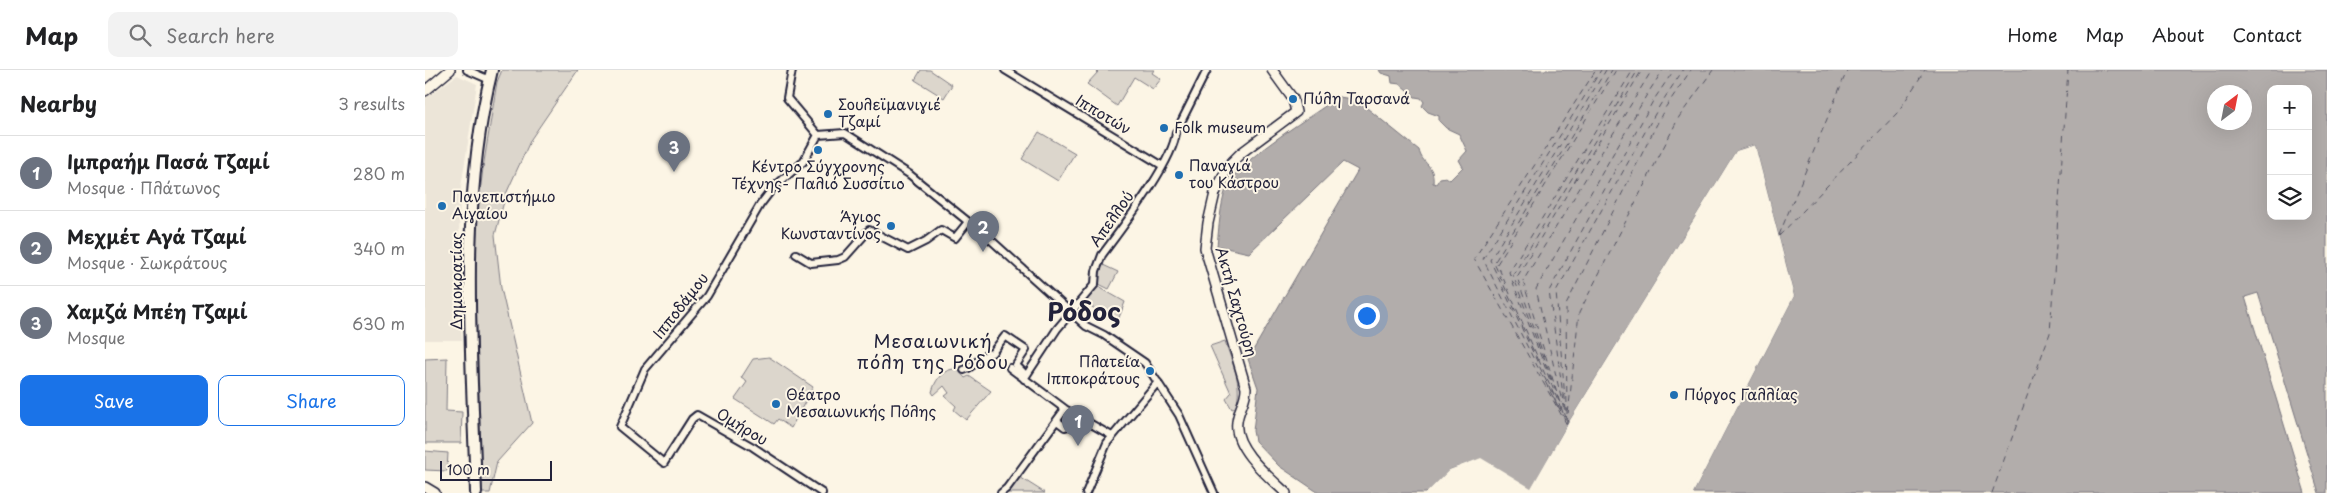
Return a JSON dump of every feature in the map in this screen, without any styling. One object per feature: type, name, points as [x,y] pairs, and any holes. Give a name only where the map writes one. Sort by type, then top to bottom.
[{"type":"main road","points":[[425,91],[450,70]]},
{"type":"main road","name":"Ακτή Σαχτούρη","points":[[1272,70],[1295,104],[1296,112],[1241,153],[1229,165],[1215,193],[1205,248],[1245,381],[1246,395],[1237,421],[1240,440],[1256,464],[1286,493]]},
{"type":"main road","name":"Δημοκρατίας","points":[[476,493],[471,226],[477,154],[491,75]]},
{"type":"main road","points":[[425,487],[435,493]]},
{"type":"street","points":[[467,70],[491,75]]},
{"type":"street","points":[[792,70],[787,98],[818,134],[845,133],[909,174],[1017,262],[1086,326],[1145,363],[1179,415],[1192,440],[1214,493]]},
{"type":"street","name":"Ιπποτών","points":[[1005,70],[1163,166]]},
{"type":"street","points":[[1180,124],[1207,70]]},
{"type":"street","name":"Απελλού","points":[[1025,377],[1057,329],[1095,284],[1096,270],[1101,255],[1163,166],[1175,139],[1176,132]]},
{"type":"street","name":"Ιπποδάμου","points":[[664,463],[620,427],[645,369],[708,296],[768,194],[803,162],[818,134]]},
{"type":"street","points":[[796,254],[811,262],[838,260],[845,257],[869,230],[908,250],[926,241],[941,230],[955,238],[967,222]]},
{"type":"street","points":[[964,370],[972,368],[985,354],[992,354],[1005,336],[1026,350],[1016,365],[1025,377]]},
{"type":"street","points":[[1010,368],[1025,377],[1065,410],[1084,422]]},
{"type":"street","points":[[1086,493],[1112,436],[1138,409],[1158,382]]},
{"type":"street","points":[[1001,493],[1007,488],[1065,410]]},
{"type":"street","name":"Ομήρου","points":[[664,463],[692,419],[697,415],[753,447],[822,493]]},
{"type":"street","points":[[1057,422],[1065,427],[1090,422],[1112,436]]},
{"type":"shaded area","points":[[502,70],[578,70],[531,139],[506,194],[495,235],[501,288],[532,423],[497,462],[490,493],[482,493],[475,265],[476,227],[483,168],[497,82]]},
{"type":"shaded area","points":[[921,70],[930,70],[952,85],[944,98],[915,80]]},
{"type":"shaded area","points":[[1096,70],[1154,70],[1152,73],[1161,79],[1153,89],[1134,77],[1117,106],[1087,84],[1098,72]]},
{"type":"shaded area","points":[[1379,70],[2327,70],[2327,493],[2319,493],[2258,293],[2245,297],[2305,493],[1693,493],[1794,296],[1755,145],[1736,151],[1567,425],[1531,489],[1480,459],[1449,470],[1426,493],[1319,493],[1279,466],[1255,441],[1253,431],[1258,388],[1248,359],[1358,170],[1343,162],[1249,253],[1217,246],[1221,210],[1226,189],[1232,178],[1257,154],[1331,102],[1330,99],[1334,96],[1357,100],[1419,150],[1432,172],[1433,183],[1436,184],[1440,178],[1446,177],[1450,180],[1463,167],[1459,160],[1467,151],[1459,134],[1446,128],[1439,121],[1439,116],[1428,112],[1422,106],[1424,102],[1421,98],[1415,97],[1400,84],[1392,83],[1391,76],[1381,73]]},
{"type":"shaded area","name":"Πανεπιστήμιο Αιγαίου","points":[[457,75],[477,84],[460,194],[458,289],[462,340],[425,340],[425,99]]},
{"type":"shaded area","points":[[1039,132],[1075,153],[1058,181],[1022,159]]},
{"type":"shaded area","points":[[1101,264],[1118,272],[1109,289],[1097,283]]},
{"type":"shaded area","points":[[1097,286],[1125,302],[1117,323],[1084,302]]},
{"type":"shaded area","points":[[1225,341],[1233,365],[1238,390],[1236,407],[1232,409],[1226,399],[1231,393],[1210,346]]},
{"type":"shaded area","points":[[769,357],[813,387],[791,428],[778,419],[774,424],[735,399],[747,382],[741,378],[753,359]]},
{"type":"shaded area","points":[[447,358],[446,411],[462,412],[461,443],[425,443],[425,359]]},
{"type":"shaded area","points":[[953,369],[957,369],[965,378],[969,376],[991,391],[966,420],[954,410],[956,406],[945,396],[949,393],[944,386],[934,395],[932,392],[939,377]]},
{"type":"shaded area","points":[[425,451],[448,453],[447,471],[425,470]]},
{"type":"shaded area","points":[[1018,476],[1045,493],[998,493]]},
{"type":"pier","points":[[1755,145],[1794,296],[1693,493],[1690,493],[1791,296],[1753,148],[1738,153],[1569,427],[1533,490],[1530,491],[1480,461],[1451,473],[1430,493],[1427,492],[1449,470],[1481,458],[1531,488],[1567,425],[1736,151]]},
{"type":"ferry route","points":[[1567,425],[1474,259],[1596,70]]},
{"type":"ferry route","points":[[1558,407],[1483,259],[1601,70]]},
{"type":"ferry route","points":[[1556,402],[1490,260],[1606,70]]},
{"type":"ferry route","points":[[1538,361],[1494,263],[1612,70]]},
{"type":"ferry route","points":[[1554,395],[1497,264],[1616,70]]},
{"type":"ferry route","points":[[1565,420],[1509,272],[1633,70]]},
{"type":"ferry route","points":[[1551,380],[1513,275],[1638,70]]},
{"type":"ferry route","points":[[1559,401],[1517,277],[1642,70]]},
{"type":"ferry route","points":[[1563,413],[1523,281],[1652,70]]},
{"type":"ferry route","points":[[1566,419],[1536,289],[1646,96],[1663,70]]},
{"type":"ferry route","points":[[1565,410],[1549,291],[1653,101],[1674,70]]},
{"type":"ferry route","points":[[1567,422],[1556,292],[1660,105],[1683,70]]},
{"type":"ferry route","points":[[1567,414],[1566,305],[1665,108],[1691,70]]},
{"type":"ferry route","points":[[1567,424],[1579,313],[1679,117],[1713,70]]},
{"type":"ferry route","points":[[1779,235],[1849,70]]},
{"type":"ferry route","points":[[1779,236],[1898,112],[1925,70]]},
{"type":"ferry route","points":[[1992,493],[2050,333],[2068,70]]},
{"type":"ferry route","points":[[1558,406],[1563,415]]},
{"type":"place","name":"Πύλη Ταρσανά","points":[[1293,99]]},
{"type":"place","name":"Σουλεϊμανιγιέ Τζαμί","points":[[828,114]]},
{"type":"place","name":"Folk museum","points":[[1164,128]]},
{"type":"place","name":"Κέντρο Σύγχρονης Τέχνης- Παλιό Συσσίτιο","points":[[818,150]]},
{"type":"place","name":"Χαμζά Μπέη Τζαμί","points":[[674,172]]},
{"type":"place","name":"Παναγιά του Κάστρου","points":[[1179,175]]},
{"type":"place","name":"Πανεπιστήμιο Αιγαίου","points":[[442,206]]},
{"type":"place","name":"Άγιος Κωνσταντίνος","points":[[891,226]]},
{"type":"place","name":"Μεχμέτ Αγά Τζαμί","points":[[983,252]]},
{"type":"place","name":"Πλατεία Ιπποκράτους","points":[[1150,371]]},
{"type":"place","name":"Πύργος Γαλλίας","points":[[1674,395]]},
{"type":"place","name":"Θέατρο Μεσαιωνικής Πόλης","points":[[776,404]]},
{"type":"place","name":"Ιμπραήμ Πασά Τζαμί","points":[[1078,446]]},
{"type":"district","name":"Ρόδος","points":[[1084,312]]},
{"type":"district","name":"Μεσαιωνική πόλη της Ρόδου","points":[[933,352]]}]
